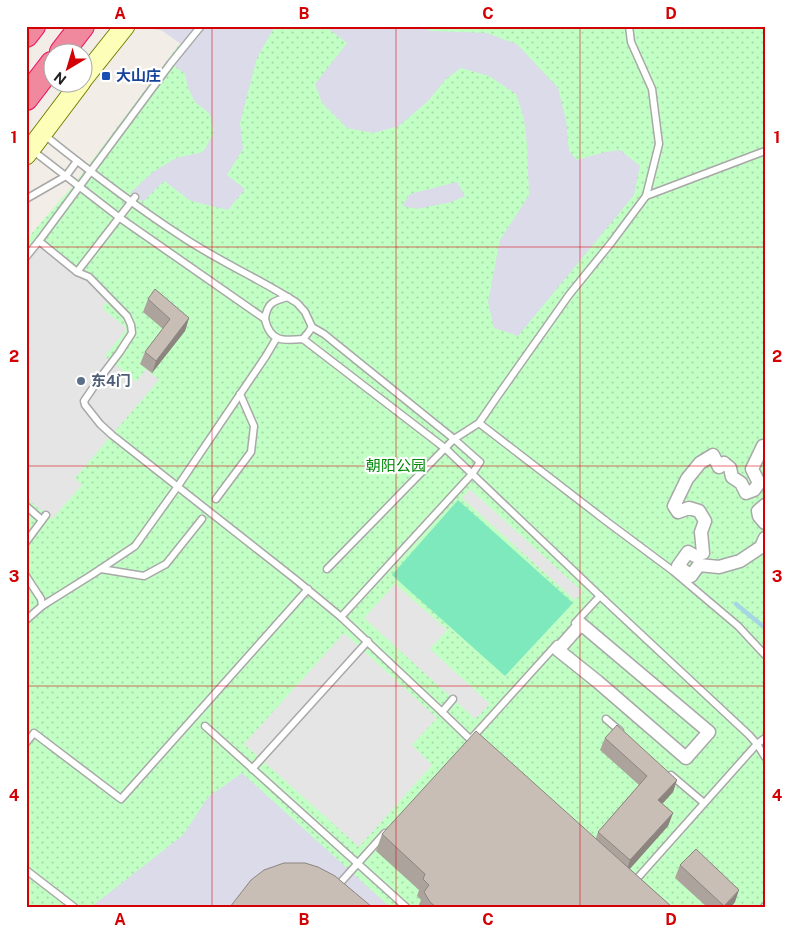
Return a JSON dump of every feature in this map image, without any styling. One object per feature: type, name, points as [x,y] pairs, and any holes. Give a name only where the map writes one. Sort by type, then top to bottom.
[{"type":"highway","points":[[26,35],[33,26]]},
{"type":"highway","points":[[70,42],[82,26]]},
{"type":"highway","points":[[26,98],[42,77]]},
{"type":"street","points":[[92,68],[125,26]]},
{"type":"street","points":[[29,152],[74,92]]},
{"type":"street","points":[[765,446],[752,469],[759,483],[754,490],[746,493],[741,483],[732,477],[730,468],[724,464],[719,467],[713,455],[700,463],[687,479],[674,506],[678,512],[689,508],[699,510],[705,521],[701,532],[703,553],[695,556],[688,552],[678,566],[691,576],[699,565],[719,567],[740,561],[762,547],[765,538]]},
{"type":"street","points":[[765,505],[758,511],[759,516],[765,523]]},
{"type":"street","points":[[581,624],[709,732],[686,758],[558,650],[581,624]]},
{"type":"lane","points":[[26,257],[201,26]]},
{"type":"lane","points":[[328,569],[454,439],[479,423],[569,295],[612,243],[646,196],[659,144],[652,89],[631,42],[630,26]]},
{"type":"lane","points":[[42,133],[90,172],[133,199],[182,237],[297,303],[305,312],[312,327],[324,334],[480,462],[472,474],[340,617]]},
{"type":"lane","points":[[646,196],[765,151]]},
{"type":"lane","points":[[29,152],[66,176],[120,218],[265,319]]},
{"type":"lane","points":[[26,198],[66,176],[77,161]]},
{"type":"lane","points":[[77,272],[133,199]]},
{"type":"lane","points":[[39,242],[77,272],[89,277],[127,316],[131,325],[132,333],[84,401],[100,424],[308,589],[368,641],[477,746]]},
{"type":"lane","points":[[288,297],[274,301],[266,309],[267,329],[276,338],[288,340],[303,339],[446,448],[600,596],[749,735],[765,757]]},
{"type":"lane","points":[[303,339],[312,327]]},
{"type":"lane","points":[[26,620],[42,606],[135,546],[178,486],[276,338]]},
{"type":"lane","points":[[216,499],[251,452],[254,426],[240,394]]},
{"type":"lane","points":[[479,423],[673,570],[738,626],[765,655]]},
{"type":"lane","points":[[26,506],[44,517],[26,542]]},
{"type":"lane","points":[[101,569],[144,576],[166,564],[202,519]]},
{"type":"lane","points":[[26,576],[41,599],[42,606]]},
{"type":"lane","points":[[26,743],[34,733],[121,800],[308,589]]},
{"type":"lane","points":[[464,747],[600,596]]},
{"type":"lane","points":[[252,769],[368,641]]},
{"type":"lane","points":[[442,712],[453,699]]},
{"type":"lane","points":[[606,719],[628,738]]},
{"type":"lane","points":[[205,726],[406,907]]},
{"type":"lane","points":[[632,884],[757,744],[765,738]]},
{"type":"lane","points":[[666,771],[704,803]]},
{"type":"lane","points":[[341,882],[391,827]]},
{"type":"lane","points":[[26,870],[74,907]]},
{"type":"lane","points":[[624,878],[638,890]]},
{"type":"green space","name":"朝阳公园","points":[[193,26],[765,26],[765,907],[26,907],[26,240],[75,183]]},
{"type":"green space","points":[[458,500],[573,603],[505,676],[392,575]]},
{"type":"shaded area","points":[[143,26],[275,26],[257,58],[240,123],[243,149],[227,175],[245,189],[228,210],[191,201],[164,181],[143,202],[130,193],[153,172],[176,158],[203,152],[214,133],[210,114],[195,102],[188,88],[185,74],[171,63],[184,46],[161,30],[142,28]]},
{"type":"shaded area","points":[[333,26],[415,26],[432,31],[487,33],[517,44],[558,88],[566,120],[569,151],[577,160],[620,150],[640,166],[634,195],[518,336],[494,328],[488,302],[500,240],[529,195],[524,119],[516,94],[489,76],[461,68],[446,79],[428,101],[399,126],[373,133],[347,128],[322,103],[315,84],[347,43],[330,30]]},
{"type":"shaded area","points":[[457,182],[465,196],[452,202],[417,209],[402,206],[410,194]]},
{"type":"shaded area","name":"东4门","points":[[39,241],[108,300],[102,308],[127,329],[105,356],[136,382],[146,369],[159,380],[75,478],[82,485],[52,519],[26,498],[26,257]]},
{"type":"shaded area","points":[[470,489],[583,592],[575,600],[462,498]]},
{"type":"shaded area","points":[[395,584],[447,630],[430,649],[490,704],[475,719],[364,618]]},
{"type":"shaded area","points":[[344,633],[437,718],[412,745],[432,765],[359,847],[244,744]]},
{"type":"shaded area","points":[[242,773],[390,907],[91,907],[183,835],[208,797]]},
{"type":"building","points":[[155,289],[189,318],[156,361],[145,352],[170,319],[148,299]]},
{"type":"building","points":[[617,725],[677,780],[658,800],[673,813],[630,860],[598,832],[647,776],[605,738]]},
{"type":"building","points":[[476,731],[672,907],[436,907],[430,902],[424,892],[429,885],[423,879],[425,874],[382,834]]},
{"type":"building","points":[[696,849],[739,890],[724,906],[680,865]]},
{"type":"building","points":[[284,863],[305,863],[318,867],[335,876],[372,907],[230,907],[251,880],[264,870]]},
{"type":"waterway","points":[[736,604],[765,628]]},
{"type":"place","name":"大山庄","points":[[106,76]]},
{"type":"place","name":"东4门","points":[[81,381]]}]
